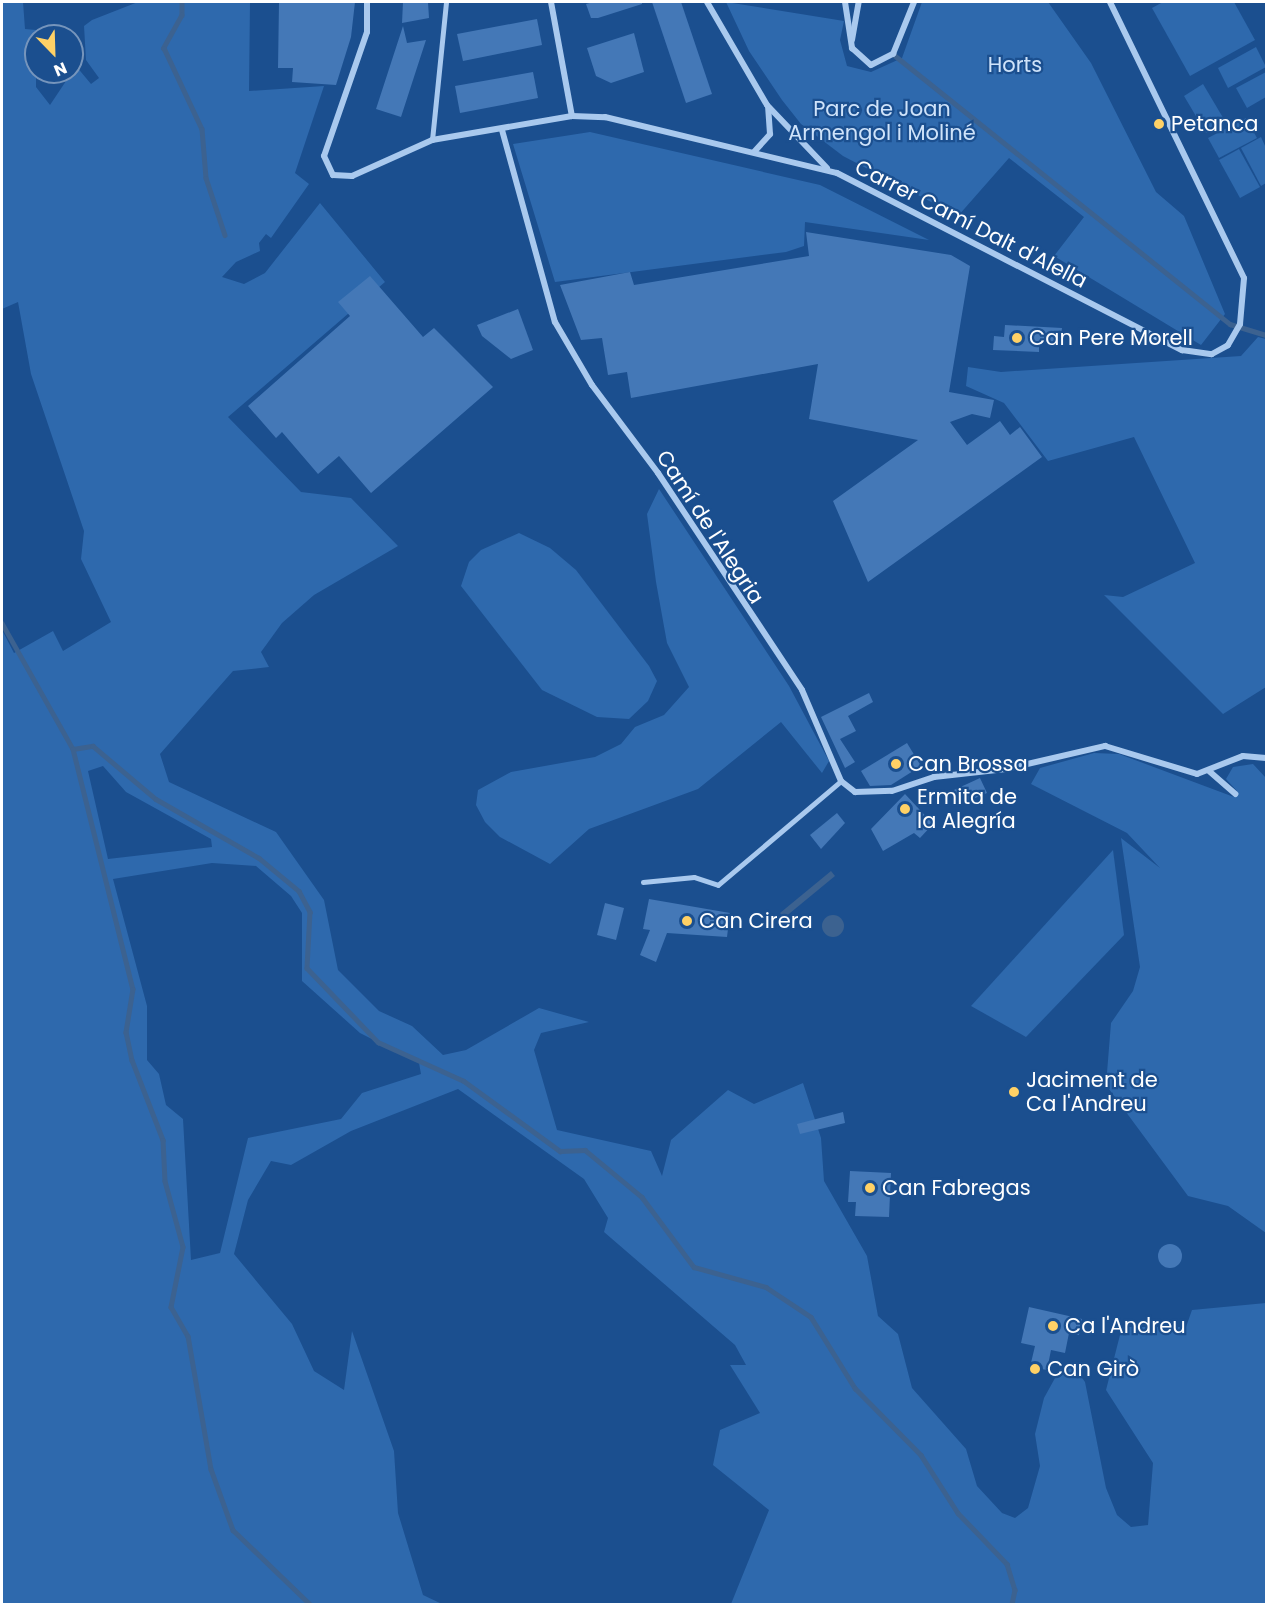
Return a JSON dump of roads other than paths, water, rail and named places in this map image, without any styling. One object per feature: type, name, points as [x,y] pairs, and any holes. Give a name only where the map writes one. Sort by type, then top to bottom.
[{"type":"street","name":"Carrer Camí Dalt d'Alella","points":[[367,2],[367,32],[328,141],[327,167],[333,175],[352,176],[432,140],[502,130],[572,116],[605,117],[830,170],[1182,350],[1212,354],[1233,339],[1242,320],[1246,293],[1238,262],[1110,2]]},
{"type":"street","points":[[432,140],[446,2]]},
{"type":"street","points":[[551,2],[572,116]]},
{"type":"street","points":[[707,2],[767,105],[773,123],[761,149],[754,152]]},
{"type":"street","points":[[845,2],[851,44],[856,56],[871,65],[890,58],[914,2]]},
{"type":"street","points":[[851,44],[860,2]]},
{"type":"street","points":[[767,105],[830,170]]},
{"type":"street","name":"Camí de l'Alegria","points":[[502,130],[555,322],[592,385],[658,473],[802,690],[841,781]]},
{"type":"street","points":[[841,781],[855,792],[892,791],[934,777],[1006,769],[1105,746],[1188,773],[1209,771],[1242,756],[1266,758]]},
{"type":"street","points":[[1209,771],[1235,794]]},
{"type":"lane","points":[[643,882],[694,876],[718,885],[841,781]]},
{"type":"waterway","points":[[182,2],[182,15],[164,48],[202,129],[206,178],[225,235]]},
{"type":"waterway","points":[[893,54],[1230,324],[1266,335]]},
{"type":"waterway","points":[[2,623],[73,749],[93,746],[156,799],[259,858],[299,891],[310,912],[307,968],[378,1042],[464,1081],[560,1151],[585,1150],[642,1197],[694,1267],[766,1287],[811,1317],[855,1388],[921,1455],[958,1513],[1007,1564],[1015,1590],[1012,1604]]},
{"type":"waterway","points":[[73,749],[133,989],[126,1032],[132,1060],[163,1140],[165,1181],[183,1247],[171,1307],[188,1336],[211,1469],[233,1530],[310,1604]]},
{"type":"place","name":"Petanca","points":[[1159,124]]},
{"type":"place","name":"Can Pere Morell","points":[[1017,338]]},
{"type":"place","name":"Can Brossa","points":[[896,764]]},
{"type":"place","name":"Ermita de la Alegría","points":[[905,809]]},
{"type":"place","name":"Can Cirera","points":[[687,921]]},
{"type":"place","name":"Jaciment de Ca l'Andreu","points":[[1014,1092]]},
{"type":"place","name":"Can Fabregas","points":[[870,1188]]},
{"type":"place","name":"Ca l'Andreu","points":[[1053,1326]]},
{"type":"place","name":"Can Girò","points":[[1035,1369]]},
{"type":"park label","name":"Horts","points":[[1015,65]]},
{"type":"park label","name":"Parc de Joan Armengol i Moliné","points":[[882,121]]}]
